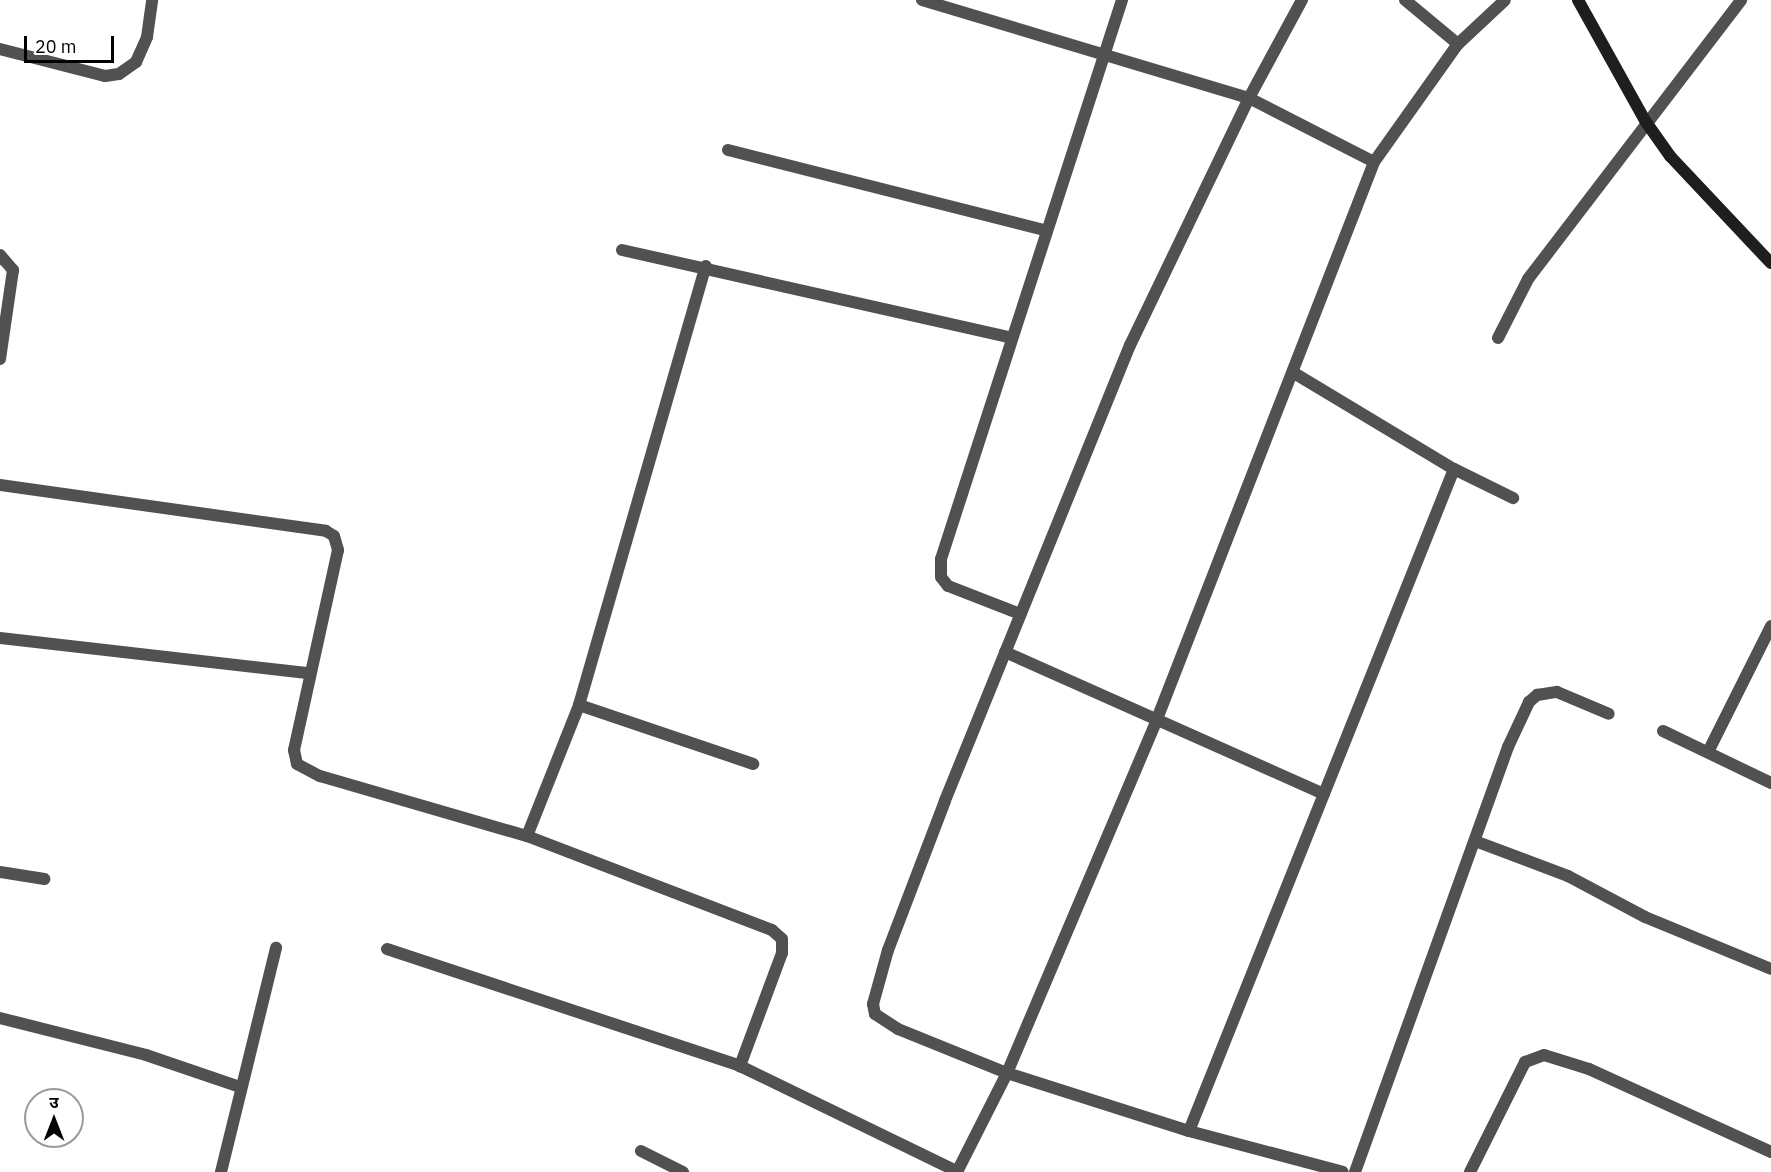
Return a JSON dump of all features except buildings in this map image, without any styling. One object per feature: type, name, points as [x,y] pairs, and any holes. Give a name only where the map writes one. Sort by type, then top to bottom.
[{"type":"street","points":[[0,49],[105,76],[119,74],[136,62],[147,37],[152,0]]},
{"type":"street","points":[[921,0],[1249,98],[1374,162]]},
{"type":"street","points":[[1020,615],[948,586],[941,577],[941,559],[1122,0]]},
{"type":"street","points":[[1302,0],[1249,98],[1130,345],[1005,652],[888,950],[873,1004],[876,1014],[898,1029],[1007,1073],[1189,1131],[1343,1172]]},
{"type":"street","points":[[1405,0],[1458,44]]},
{"type":"street","points":[[387,949],[740,1066],[957,1172],[1007,1073],[1157,719],[1294,373],[1374,162],[1458,44],[1505,0]]},
{"type":"street","points":[[1578,0],[1646,122],[1670,156],[1771,263]]},
{"type":"street","points":[[1498,338],[1528,279],[1741,0]]},
{"type":"street","points":[[728,150],[1047,231]]},
{"type":"street","points":[[622,250],[706,266],[1012,338]]},
{"type":"street","points":[[0,255],[13,270],[0,359]]},
{"type":"street","points":[[527,836],[579,705],[706,266]]},
{"type":"street","points":[[1294,373],[1454,469],[1513,498]]},
{"type":"street","points":[[1189,1131],[1454,469]]},
{"type":"street","points":[[0,485],[326,531],[334,536],[338,550],[330,598],[309,673],[294,750],[297,764],[320,776],[527,836],[777,934],[782,939],[782,953],[740,1066]]},
{"type":"street","points":[[1708,752],[1771,626]]},
{"type":"street","points":[[0,638],[309,673]]},
{"type":"street","points":[[1005,652],[1324,794]]},
{"type":"street","points":[[1355,1172],[1508,747],[1529,702],[1537,695],[1557,692],[1609,714]]},
{"type":"street","points":[[579,705],[753,764]]},
{"type":"street","points":[[1663,731],[1771,783]]},
{"type":"street","points":[[1474,841],[1568,876],[1646,917],[1771,969]]},
{"type":"street","points":[[0,872],[44,879]]},
{"type":"street","points":[[220,1172],[276,948]]},
{"type":"street","points":[[0,1018],[146,1055],[240,1087]]},
{"type":"street","points":[[1470,1172],[1525,1062],[1544,1055],[1589,1069],[1771,1152]]},
{"type":"street","points":[[641,1151],[682,1172]]}]
